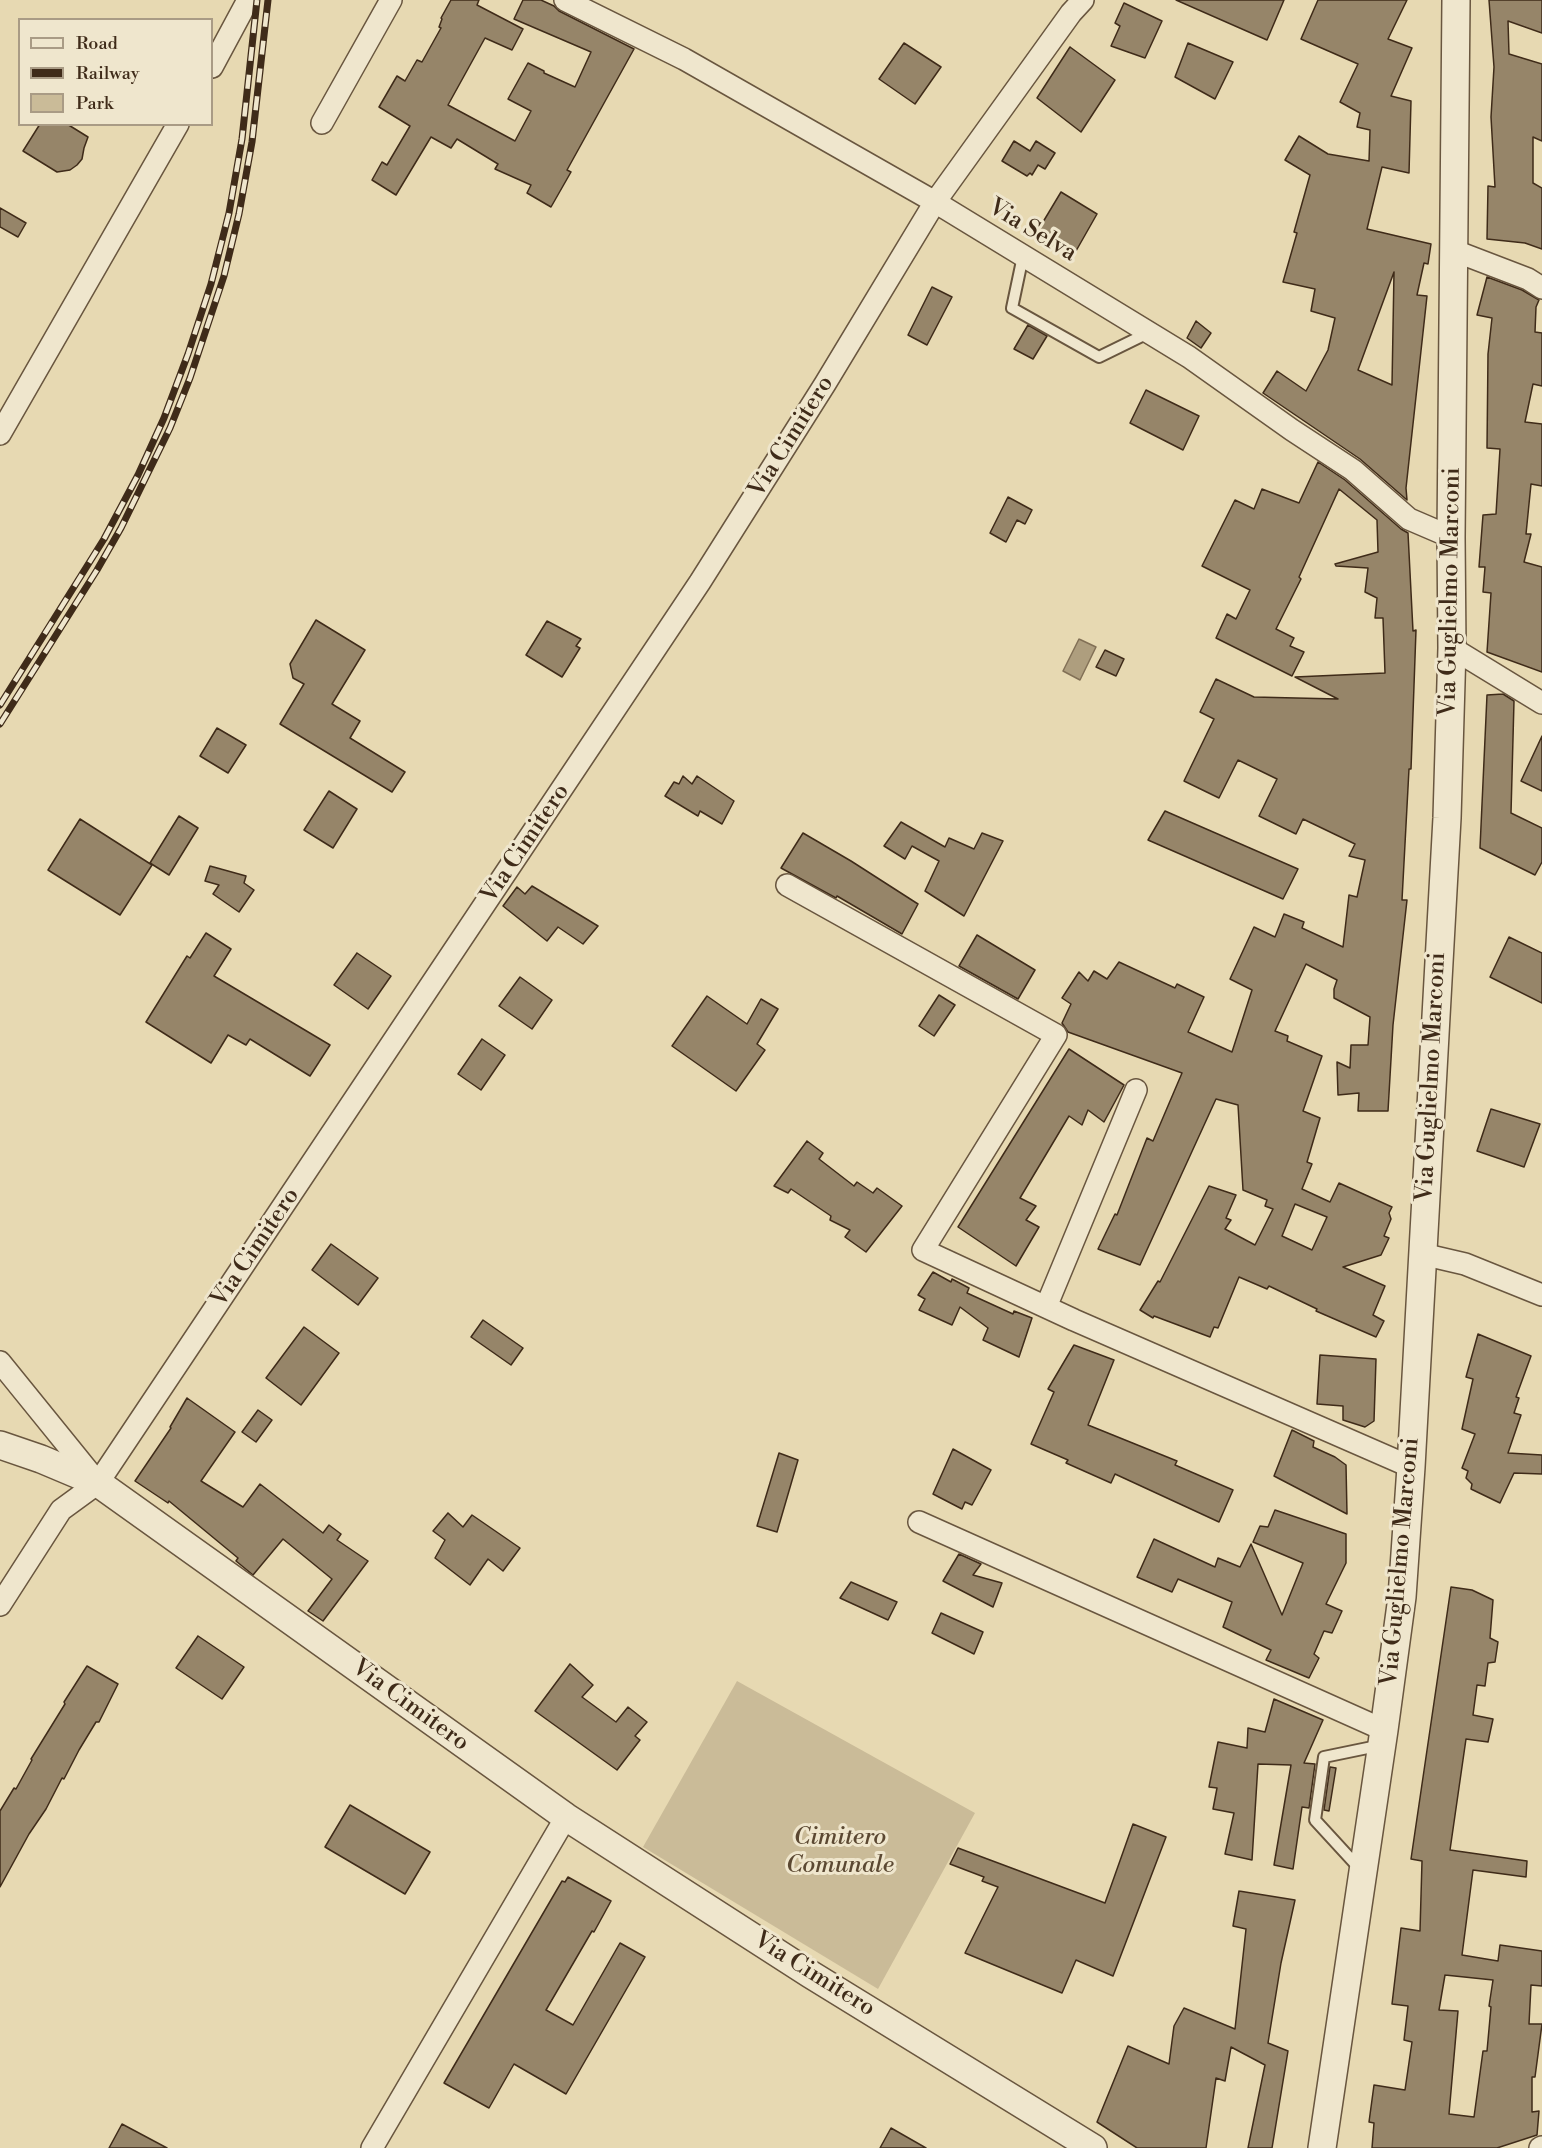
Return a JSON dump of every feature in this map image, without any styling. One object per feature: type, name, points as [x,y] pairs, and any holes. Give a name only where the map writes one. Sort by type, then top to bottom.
[{"type":"street","points":[[213,65],[248,0]]},
{"type":"street","points":[[322,123],[391,0]]},
{"type":"street","name":"Via Selva","points":[[565,0],[684,59],[935,202],[1189,357],[1353,470],[1409,519],[1451,537]]},
{"type":"street","name":"Via Guglielmo Marconi","points":[[1322,2148],[1402,1597],[1411,1467],[1447,818],[1452,648],[1456,0]]},
{"type":"street","name":"Via Cimitero","points":[[1077,6],[935,202],[897,278],[825,384],[700,582],[98,1483],[566,1817],[810,1974],[1093,2148]]},
{"type":"street","points":[[0,434],[177,126]]},
{"type":"street","points":[[1455,250],[1528,279],[1542,288]]},
{"type":"street","points":[[1452,648],[1542,703]]},
{"type":"street","points":[[787,885],[1056,1035],[923,1250],[1046,1307],[1411,1467]]},
{"type":"street","points":[[1046,1307],[1136,1090]]},
{"type":"street","points":[[1422,1254],[1465,1264],[1542,1295]]},
{"type":"street","points":[[0,1362],[98,1483]]},
{"type":"street","points":[[0,1445],[98,1483]]},
{"type":"street","points":[[0,1605],[61,1510],[98,1483]]},
{"type":"street","points":[[919,1522],[1383,1738]]},
{"type":"street","points":[[372,2148],[566,1817]]},
{"type":"lane","points":[[1023,256],[1012,308],[1099,357],[1148,333]]},
{"type":"lane","points":[[1363,1872],[1315,1820],[1324,1757],[1383,1738]]},
{"type":"green space","name":"Cimitero Comunale","points":[[737,1681],[975,1813],[878,1989],[643,1847]]},
{"type":"shaded area","points":[[1079,639],[1096,647],[1080,680],[1063,671]]},
{"type":"building","points":[[451,0],[479,0],[477,5],[523,29],[512,50],[485,38],[448,105],[515,141],[531,111],[508,99],[528,63],[575,87],[591,52],[514,19],[523,0],[541,0],[634,49],[567,170],[571,172],[551,207],[527,193],[531,185],[495,169],[498,164],[457,139],[451,148],[431,137],[396,195],[372,180],[382,162],[387,165],[410,126],[379,107],[397,76],[405,81],[417,60],[422,62],[441,28],[439,27],[441,18]]},
{"type":"building","points":[[1176,0],[1284,0],[1267,40]]},
{"type":"building","points":[[1318,0],[1407,0],[1388,39],[1412,48],[1391,96],[1411,101],[1409,173],[1382,167],[1367,229],[1431,244],[1428,264],[1424,263],[1417,295],[1427,296],[1406,488],[1407,500],[1360,459],[1263,393],[1277,371],[1306,391],[1328,350],[1335,318],[1311,311],[1315,289],[1283,282],[1310,175],[1285,160],[1299,136],[1328,154],[1369,161],[1370,130],[1357,127],[1360,113],[1340,102],[1358,64],[1301,39]],"holes":[[[1394,272],[1392,385],[1358,370]]]},
{"type":"building","points":[[1489,0],[1542,0],[1542,33],[1508,21],[1509,54],[1542,64],[1542,141],[1533,137],[1533,183],[1542,188],[1542,249],[1525,243],[1487,239],[1488,186],[1495,187],[1491,117],[1494,67]]},
{"type":"building","points":[[1124,3],[1162,21],[1145,58],[1111,46],[1120,26],[1115,23]]},
{"type":"building","points":[[904,43],[941,67],[915,104],[879,79]]},
{"type":"building","points":[[1188,43],[1233,62],[1215,99],[1175,77]]},
{"type":"building","points":[[1070,47],[1115,80],[1081,132],[1037,98]]},
{"type":"building","points":[[39,126],[70,126],[88,137],[82,159],[70,170],[57,172],[23,151]]},
{"type":"building","points":[[1014,141],[1030,151],[1036,141],[1055,153],[1045,169],[1038,165],[1032,175],[1030,173],[1027,176],[1002,161]]},
{"type":"building","points":[[1061,192],[1097,214],[1072,258],[1034,237]]},
{"type":"building","points":[[0,208],[26,223],[18,237],[0,227]]},
{"type":"building","points":[[1487,277],[1522,290],[1539,300],[1536,307],[1535,332],[1542,333],[1542,386],[1533,384],[1525,422],[1542,424],[1542,486],[1531,484],[1526,534],[1531,534],[1524,562],[1542,567],[1542,672],[1487,652],[1491,593],[1483,592],[1485,567],[1479,567],[1483,515],[1496,514],[1500,449],[1487,448],[1488,354],[1492,318],[1477,315]]},
{"type":"building","points":[[932,287],[952,297],[927,345],[908,335]]},
{"type":"building","points":[[1196,321],[1211,333],[1201,348],[1187,338]]},
{"type":"building","points":[[1028,325],[1047,336],[1033,359],[1014,349]]},
{"type":"building","points":[[1146,390],[1199,416],[1183,450],[1130,423]]},
{"type":"building","points":[[1318,462],[1345,480],[1408,533],[1413,631],[1416,630],[1411,769],[1409,769],[1402,900],[1407,900],[1393,1025],[1388,1111],[1358,1111],[1359,1093],[1338,1095],[1337,1062],[1350,1068],[1351,1045],[1368,1045],[1370,1017],[1334,998],[1337,980],[1306,964],[1275,1031],[1288,1036],[1287,1041],[1322,1056],[1303,1111],[1320,1118],[1307,1162],[1312,1164],[1302,1189],[1330,1202],[1339,1183],[1392,1207],[1389,1213],[1391,1219],[1384,1236],[1389,1238],[1381,1255],[1343,1267],[1385,1286],[1373,1315],[1384,1321],[1376,1337],[1316,1311],[1317,1309],[1269,1286],[1267,1289],[1239,1277],[1218,1328],[1214,1327],[1210,1337],[1154,1316],[1153,1318],[1140,1310],[1158,1281],[1160,1282],[1209,1186],[1236,1195],[1226,1218],[1231,1220],[1225,1229],[1255,1245],[1273,1209],[1265,1206],[1267,1200],[1243,1190],[1238,1105],[1216,1099],[1140,1265],[1098,1249],[1115,1214],[1117,1215],[1147,1138],[1153,1141],[1182,1073],[1068,1032],[1062,1023],[1071,1004],[1062,998],[1079,972],[1088,981],[1094,971],[1107,979],[1119,962],[1175,988],[1177,984],[1204,997],[1188,1032],[1232,1052],[1252,990],[1230,979],[1254,927],[1275,937],[1284,914],[1304,922],[1302,928],[1343,947],[1349,895],[1357,897],[1365,860],[1349,856],[1355,844],[1303,819],[1296,834],[1259,816],[1277,779],[1238,760],[1219,798],[1184,781],[1214,719],[1200,712],[1216,679],[1254,697],[1338,699],[1295,677],[1385,673],[1383,618],[1375,618],[1377,598],[1365,592],[1368,568],[1336,566],[1335,564],[1378,552],[1377,520],[1339,489],[1299,577],[1301,579],[1276,629],[1294,638],[1290,646],[1304,652],[1292,676],[1216,638],[1227,614],[1236,619],[1250,590],[1202,566],[1235,500],[1254,509],[1262,489],[1299,503]],"holes":[[[1295,1204],[1327,1217],[1312,1250],[1282,1236]]]},
{"type":"building","points":[[1008,497],[1032,510],[1025,524],[1017,520],[1006,542],[990,533]]},
{"type":"building","points":[[316,620],[365,650],[332,704],[360,721],[350,738],[405,772],[392,792],[280,724],[304,684],[293,678],[290,664]]},
{"type":"building","points":[[547,621],[581,639],[576,646],[580,648],[562,677],[526,655]]},
{"type":"building","points":[[1105,650],[1124,659],[1116,676],[1096,667]]},
{"type":"building","points":[[1503,694],[1514,701],[1511,813],[1542,828],[1542,862],[1535,875],[1480,848],[1487,695]]},
{"type":"building","points":[[217,728],[246,745],[228,773],[200,756]]},
{"type":"building","points":[[1542,736],[1542,791],[1521,781]]},
{"type":"building","points":[[683,776],[692,784],[697,776],[734,801],[722,824],[700,811],[698,816],[665,796],[674,782],[679,784]]},
{"type":"building","points":[[329,791],[357,809],[333,848],[304,830]]},
{"type":"building","points":[[1165,811],[1298,869],[1283,899],[1148,840]]},
{"type":"building","points":[[179,816],[198,828],[169,875],[150,863]]},
{"type":"building","points":[[80,819],[152,865],[120,915],[48,870]]},
{"type":"building","points":[[901,822],[945,847],[949,838],[974,849],[982,833],[1003,841],[964,916],[925,891],[939,861],[912,846],[905,859],[884,846]]},
{"type":"building","points":[[803,833],[918,904],[902,934],[837,896],[836,898],[781,868]]},
{"type":"building","points":[[210,866],[246,876],[244,883],[254,890],[239,912],[213,894],[219,885],[205,881]]},
{"type":"building","points":[[532,886],[598,926],[583,944],[558,927],[547,941],[503,906],[517,887],[525,894]]},
{"type":"building","points":[[206,933],[231,949],[214,976],[330,1045],[310,1076],[250,1039],[246,1045],[228,1035],[211,1063],[146,1022],[187,956],[190,958]]},
{"type":"building","points":[[977,935],[1035,970],[1018,999],[959,966]]},
{"type":"building","points":[[1509,937],[1542,953],[1542,1003],[1490,977]]},
{"type":"building","points":[[357,953],[391,976],[368,1009],[334,985]]},
{"type":"building","points":[[520,977],[552,1000],[532,1029],[499,1006]]},
{"type":"building","points":[[939,995],[955,1005],[934,1036],[919,1026]]},
{"type":"building","points":[[707,996],[747,1024],[761,999],[778,1009],[757,1044],[765,1050],[736,1091],[672,1046]]},
{"type":"building","points":[[482,1039],[505,1055],[481,1090],[458,1074]]},
{"type":"building","points":[[1069,1049],[1124,1085],[1104,1122],[1088,1110],[1082,1125],[1069,1116],[1020,1198],[1036,1206],[1026,1220],[1039,1227],[1016,1266],[958,1227]]},
{"type":"building","points":[[1491,1109],[1540,1124],[1524,1167],[1477,1151]]},
{"type":"building","points":[[807,1141],[823,1153],[819,1159],[854,1186],[857,1182],[873,1193],[877,1188],[902,1206],[866,1252],[845,1237],[850,1230],[830,1220],[831,1216],[791,1189],[788,1193],[774,1186]]},
{"type":"building","points":[[331,1244],[378,1278],[358,1305],[312,1270]]},
{"type":"building","points":[[933,1272],[951,1282],[952,1279],[969,1288],[967,1293],[1013,1314],[1014,1311],[1032,1318],[1019,1357],[983,1340],[988,1328],[960,1307],[952,1325],[919,1310],[925,1299],[918,1295]]},
{"type":"building","points":[[483,1320],[523,1348],[511,1365],[471,1337]]},
{"type":"building","points":[[304,1327],[339,1353],[301,1405],[266,1378]]},
{"type":"building","points":[[1478,1334],[1531,1356],[1516,1397],[1519,1398],[1514,1413],[1521,1415],[1508,1453],[1542,1455],[1542,1474],[1514,1473],[1500,1503],[1471,1489],[1472,1484],[1466,1478],[1468,1471],[1462,1468],[1475,1434],[1462,1429],[1473,1379],[1466,1377]]},
{"type":"building","points":[[1074,1345],[1114,1360],[1088,1425],[1177,1461],[1175,1465],[1233,1490],[1219,1522],[1115,1474],[1111,1483],[1066,1463],[1068,1460],[1031,1444],[1054,1392],[1048,1389]]},
{"type":"building","points":[[1320,1355],[1376,1359],[1374,1421],[1365,1427],[1343,1420],[1343,1406],[1317,1404]]},
{"type":"building","points":[[187,1398],[235,1432],[201,1481],[243,1507],[260,1484],[323,1533],[329,1525],[341,1534],[337,1540],[368,1561],[323,1621],[308,1611],[332,1579],[283,1539],[253,1575],[236,1561],[238,1558],[169,1501],[168,1503],[135,1481],[171,1428]]},
{"type":"building","points":[[258,1410],[272,1420],[256,1442],[242,1432]]},
{"type":"building","points":[[1292,1430],[1314,1441],[1313,1447],[1346,1465],[1347,1514],[1274,1476]]},
{"type":"building","points":[[953,1449],[991,1470],[972,1505],[965,1502],[962,1509],[933,1494]]},
{"type":"building","points":[[779,1453],[798,1460],[777,1532],[757,1526]]},
{"type":"building","points":[[1275,1510],[1346,1534],[1346,1563],[1326,1604],[1342,1611],[1332,1633],[1324,1631],[1314,1654],[1319,1658],[1309,1678],[1266,1660],[1271,1650],[1223,1627],[1232,1602],[1178,1579],[1172,1592],[1137,1577],[1154,1539],[1215,1567],[1218,1558],[1240,1567],[1251,1544],[1282,1615],[1303,1563],[1253,1542],[1260,1526],[1268,1527]]},
{"type":"building","points":[[448,1513],[463,1527],[472,1515],[520,1548],[503,1571],[488,1559],[470,1585],[435,1558],[445,1540],[433,1531]]},
{"type":"building","points":[[959,1554],[981,1564],[973,1575],[1002,1583],[993,1607],[943,1581]]},
{"type":"building","points":[[851,1582],[897,1602],[888,1620],[840,1598]]},
{"type":"building","points":[[1451,1587],[1472,1590],[1493,1600],[1490,1638],[1498,1642],[1495,1662],[1488,1663],[1485,1686],[1477,1685],[1473,1715],[1493,1719],[1488,1742],[1466,1739],[1450,1850],[1527,1861],[1526,1877],[1473,1870],[1462,1955],[1498,1961],[1500,1945],[1542,1951],[1542,1986],[1531,1985],[1529,2024],[1542,2024],[1535,2077],[1532,2077],[1532,2112],[1539,2111],[1537,2135],[1497,2148],[1372,2148],[1374,2123],[1369,2122],[1374,2085],[1405,2090],[1412,2042],[1404,2040],[1408,2006],[1392,2004],[1401,1928],[1420,1931],[1422,1861],[1411,1859]],"holes":[[[1445,1975],[1493,1980],[1487,2051],[1483,2051],[1474,2117],[1449,2114],[1458,2011],[1439,2010]]]},
{"type":"building","points":[[941,1613],[983,1632],[974,1654],[932,1633]]},
{"type":"building","points":[[198,1636],[244,1667],[222,1699],[176,1668]]},
{"type":"building","points":[[570,1664],[593,1685],[582,1697],[616,1722],[628,1707],[647,1722],[635,1736],[640,1740],[617,1770],[535,1711]]},
{"type":"building","points":[[87,1666],[118,1684],[99,1722],[96,1722],[64,1779],[62,1778],[0,1887],[0,1811],[14,1788],[16,1789],[31,1759]]},
{"type":"building","points":[[1274,1699],[1323,1720],[1304,1763],[1315,1764],[1309,1808],[1302,1807],[1293,1869],[1274,1865],[1291,1765],[1258,1764],[1252,1860],[1225,1854],[1234,1813],[1213,1809],[1217,1788],[1209,1787],[1218,1742],[1247,1748],[1248,1728],[1265,1732]]},
{"type":"building","points":[[1330,1767],[1336,1768],[1329,1811],[1324,1810]]},
{"type":"building","points":[[350,1805],[430,1852],[405,1894],[325,1847]]},
{"type":"building","points":[[1133,1824],[1166,1837],[1113,1976],[1076,1960],[1062,1993],[965,1953],[998,1887],[982,1881],[984,1877],[950,1864],[958,1848],[1105,1903]]},
{"type":"building","points":[[568,1877],[611,1901],[546,2010],[573,2025],[620,1943],[645,1957],[566,2094],[514,2064],[489,2108],[444,2083],[562,1881],[565,1882]]},
{"type":"building","points":[[1239,1891],[1295,1900],[1281,1963],[1268,2043],[1288,2051],[1272,2148],[1248,2148],[1265,2065],[1231,2047],[1225,2081],[1216,2078],[1206,2148],[1137,2148],[1097,2122],[1128,2046],[1169,2064],[1174,2026],[1184,2008],[1235,2029],[1246,1929],[1233,1926]]},
{"type":"building","points":[[122,2124],[167,2148],[109,2148]]},
{"type":"building","points":[[891,2128],[926,2148],[880,2148]]},
{"type":"railway","points":[[0,705],[104,539],[138,475],[164,418],[188,354],[211,284],[229,213],[242,139],[257,0]]},
{"type":"railway","points":[[0,724],[121,528],[170,428],[190,378],[224,276],[239,214],[252,142],[268,0]]}]
